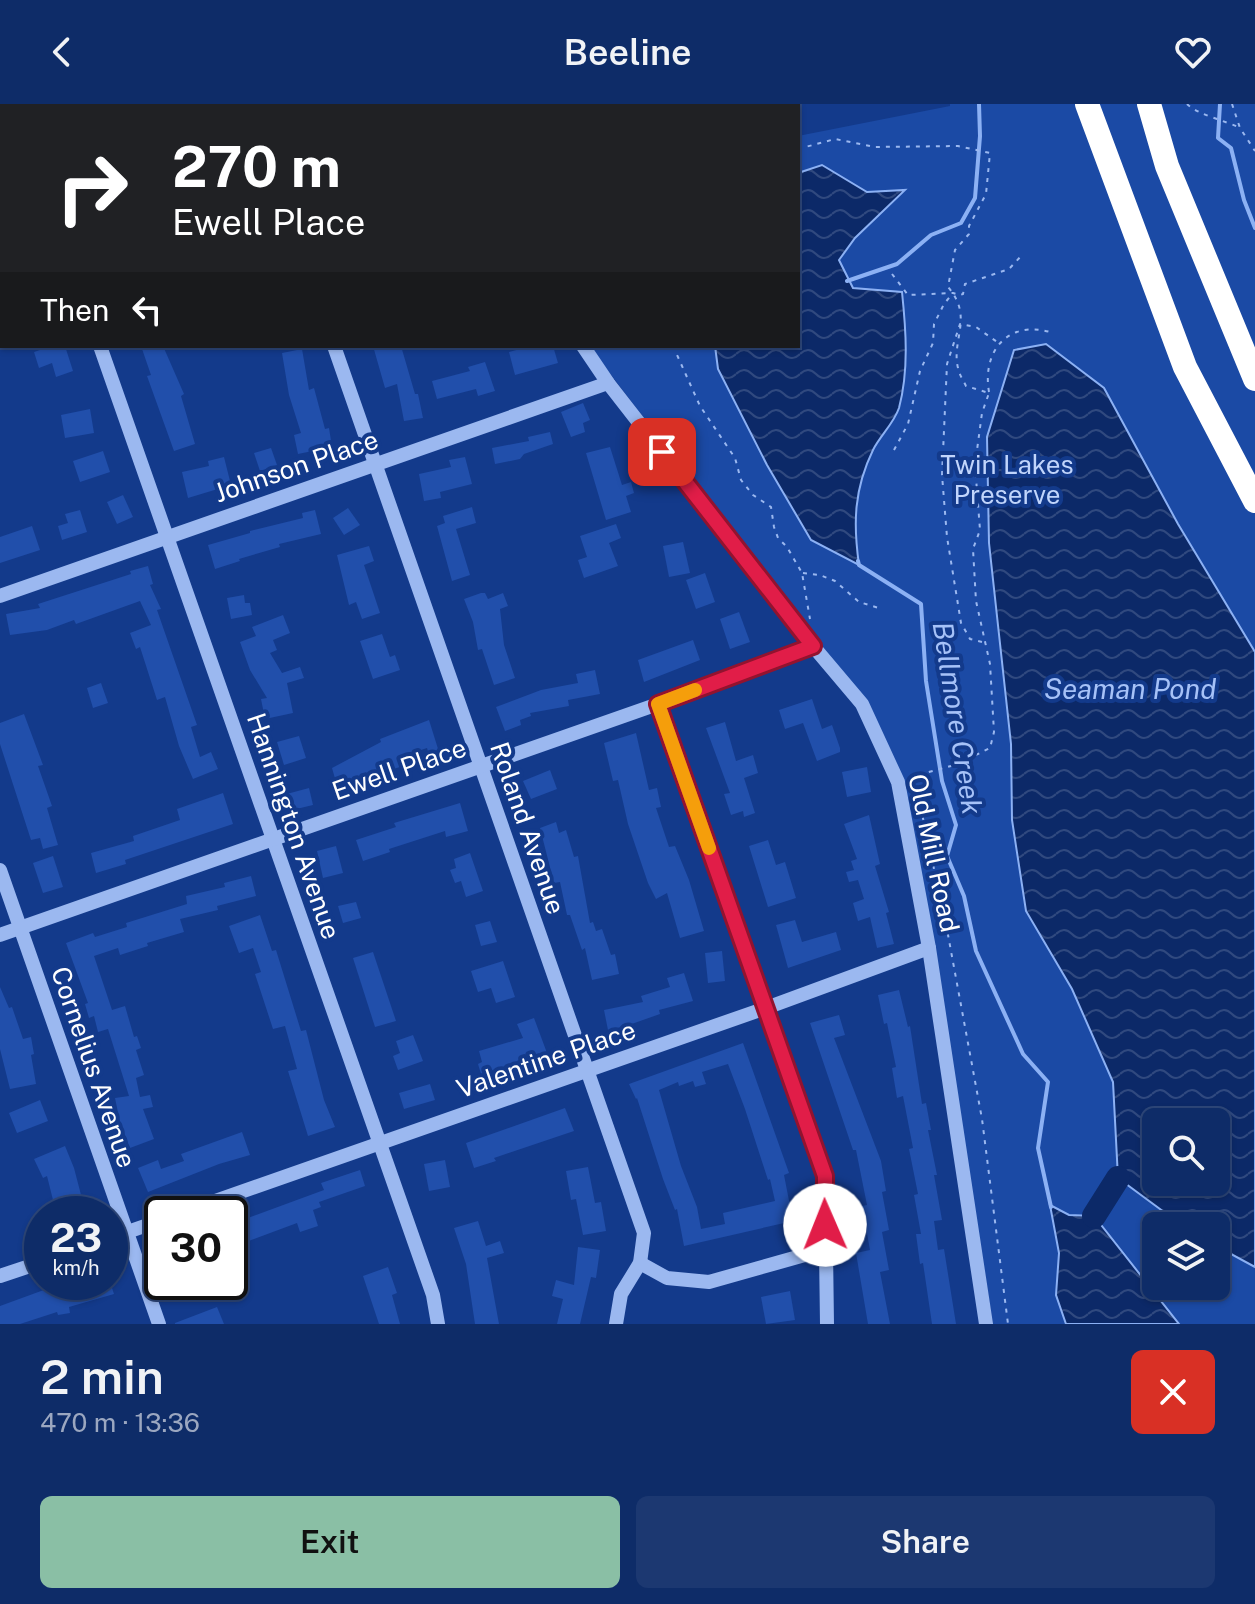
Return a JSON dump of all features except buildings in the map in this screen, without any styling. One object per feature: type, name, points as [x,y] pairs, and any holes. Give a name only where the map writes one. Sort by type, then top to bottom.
[{"type":"highway","points":[[1087,104],[1185,367],[1255,501]]},
{"type":"highway","points":[[1149,104],[1167,166],[1255,379]]},
{"type":"street","name":"Hannington Avenue","points":[[101,348],[433,1295],[438,1324]]},
{"type":"street","name":"Roland Avenue","points":[[335,348],[644,1233],[640,1263],[621,1294],[616,1324]]},
{"type":"street","name":"Old Mill Road","points":[[584,348],[608,383],[813,646],[862,704],[898,782],[929,948],[986,1324]]},
{"type":"street","name":"Johnson Place","points":[[0,596],[608,383]]},
{"type":"street","name":"Ewell Place","points":[[0,935],[658,704],[813,646]]},
{"type":"street","points":[[658,704],[825,1176],[827,1324]]},
{"type":"street","name":"Cornelius Avenue","points":[[0,870],[114,1196]]},
{"type":"street","name":"Valentine Place","points":[[229,1196],[929,948]]},
{"type":"street","name":"Cornelius Avenue","points":[[128,1235],[159,1324]]},
{"type":"street","points":[[640,1263],[667,1278],[709,1282],[826,1249]]},
{"type":"street","points":[[0,1276],[24,1268]]},
{"type":"path","points":[[1187,104],[1196,113],[1217,117],[1240,128]]},
{"type":"path","points":[[1232,104],[1240,128],[1255,151]]},
{"type":"path","points":[[800,148],[835,139],[875,147],[958,146],[990,153],[986,194],[969,226],[969,234],[955,250],[948,287],[953,293],[963,325],[957,352],[958,370],[966,386],[989,393]]},
{"type":"path","points":[[892,274],[908,295],[960,295],[965,284],[1009,269],[1023,254]]},
{"type":"path","points":[[894,450],[908,424],[920,371],[933,343],[934,324],[953,293]]},
{"type":"path","points":[[984,643],[970,639],[961,623],[947,537],[942,475],[947,364],[960,324],[976,327],[1000,344]]},
{"type":"path","points":[[898,782],[949,766],[990,748],[994,732],[990,664],[976,601],[973,549],[980,530],[975,465],[982,413],[989,393],[986,374],[990,354],[1013,332],[1038,329],[1050,332]]},
{"type":"path","points":[[674,348],[700,406],[735,458],[741,480],[753,495],[771,507],[778,538],[802,573],[813,646]]},
{"type":"path","points":[[802,573],[827,578],[859,602],[882,609]]},
{"type":"path","points":[[914,775],[929,837],[982,1119],[1008,1324]]},
{"type":"green space","name":"Twin Lakes Preserve","points":[[950,104],[1255,104],[1255,1324],[993,1324],[930,924],[876,721],[591,348],[800,348],[800,136]]},
{"type":"water","points":[[822,165],[867,192],[905,190],[855,238],[839,260],[853,288],[902,292],[905,321],[905,365],[899,408],[873,450],[859,492],[856,535],[859,565],[811,540],[767,465],[718,369],[715,348],[800,348],[800,172]]},
{"type":"water","name":"Seaman Pond","points":[[1046,344],[1104,388],[1178,524],[1255,652],[1255,1267],[1230,1254],[1230,1212],[1164,1212],[1142,1196],[1230,1196],[1230,1108],[1142,1108],[1142,1196],[1118,1178],[1113,1082],[1072,989],[1026,911],[1012,820],[1011,744],[989,543],[987,437],[1014,350]]},
{"type":"water","points":[[1050,1205],[1069,1215],[1094,1216],[1142,1277],[1142,1300],[1160,1300],[1179,1324],[1066,1324],[1056,1295],[1059,1253]]},
{"type":"waterway","name":"Bellmore Creek","points":[[847,281],[897,264],[931,235],[961,223],[975,198],[979,104]]},
{"type":"waterway","points":[[1220,104],[1218,138],[1231,148],[1244,200],[1255,228]]},
{"type":"waterway","name":"Bellmore Creek","points":[[858,561],[859,565],[921,604],[926,681],[942,781],[956,825],[947,856],[964,896],[976,951],[1023,1054],[1048,1082],[1038,1148],[1051,1207]]},
{"type":"waterway","points":[[1093,1218],[1121,1175]]},
{"type":"waterway","points":[[1094,1216],[1118,1178]]},
{"type":"slow traffic","points":[[695,690],[658,704],[709,848]]},
{"type":"route","points":[[662,452],[813,646],[658,704],[825,1176],[825,1225]]}]
